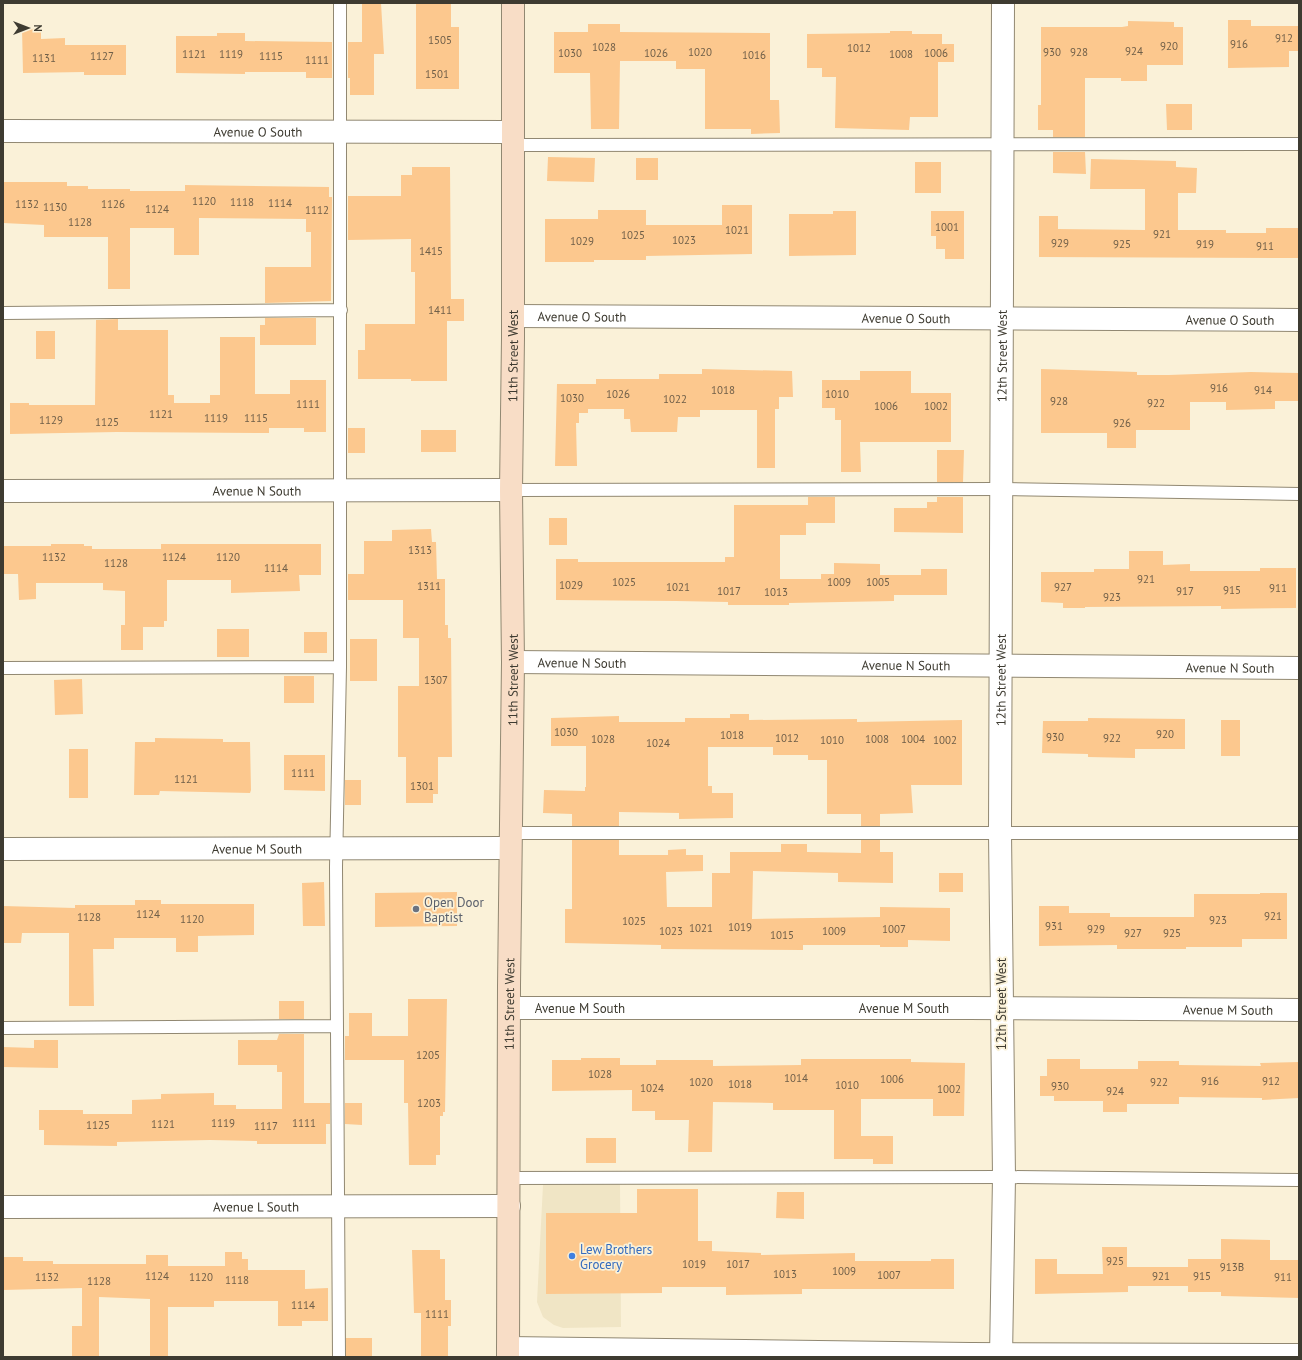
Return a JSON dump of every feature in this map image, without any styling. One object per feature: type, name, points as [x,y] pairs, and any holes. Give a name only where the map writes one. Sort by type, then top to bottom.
[{"type":"street","name":"11th Street West","points":[[508,1352],[510,840],[513,662],[511,490],[513,316],[513,3]]},
{"type":"street","name":"12th Street West","points":[[1001,1356],[1004,1177],[1000,833],[1002,665],[1003,3]]},
{"type":"street","name":"Avenue O South","points":[[3,131],[342,131],[512,138]]},
{"type":"street","name":"Avenue O South","points":[[513,316],[1299,320]]},
{"type":"street","name":"Avenue N South","points":[[3,491],[511,490]]},
{"type":"street","name":"Avenue N South","points":[[513,662],[1299,668]]},
{"type":"street","name":"Avenue M South","points":[[3,849],[336,849],[510,840]]},
{"type":"street","name":"Avenue M South","points":[[509,1008],[1001,1008],[1299,1010]]},
{"type":"street","name":"Avenue L South","points":[[3,1207],[509,1206]]},
{"type":"street","points":[[508,1352],[1001,1356],[1299,1355]]},
{"type":"lane","points":[[339,1357],[336,849],[340,666],[342,131],[340,3]]},
{"type":"lane","points":[[512,138],[1003,144],[1299,144]]},
{"type":"lane","points":[[3,313],[341,310]]},
{"type":"lane","points":[[511,490],[1002,489],[1299,494]]},
{"type":"lane","points":[[3,668],[340,666]]},
{"type":"lane","points":[[510,840],[1000,833],[1299,833]]},
{"type":"lane","points":[[3,1028],[336,1026]]},
{"type":"lane","points":[[508,1178],[1004,1177],[1299,1180]]},
{"type":"shaded area","points":[[620,1184],[621,1327],[563,1328],[554,1325],[543,1317],[537,1302],[543,1185]]},
{"type":"building","points":[[362,3],[381,3],[384,54],[374,54],[374,95],[350,95],[350,78],[348,78],[348,42],[362,42]]},
{"type":"building","points":[[416,3],[451,3],[451,27],[459,27],[459,89],[416,89]]},
{"type":"building","points":[[1228,20],[1251,20],[1251,26],[1299,26],[1299,51],[1289,51],[1289,67],[1228,68]]},
{"type":"building","points":[[1128,21],[1174,22],[1174,27],[1183,27],[1183,65],[1147,65],[1147,81],[1121,81],[1121,78],[1085,78],[1085,137],[1053,137],[1053,130],[1038,130],[1038,105],[1041,105],[1041,27],[1122,27],[1128,26]]},
{"type":"building","points":[[588,24],[620,24],[620,32],[770,33],[770,100],[779,100],[780,133],[751,134],[751,129],[705,129],[705,69],[676,69],[676,61],[620,61],[619,129],[591,129],[590,73],[554,73],[554,32],[588,32]]},
{"type":"building","points":[[22,28],[41,28],[41,39],[65,38],[65,45],[126,45],[126,75],[84,75],[84,72],[23,73]]},
{"type":"building","points":[[890,31],[912,31],[912,34],[942,34],[942,44],[954,44],[954,62],[938,62],[938,117],[910,117],[909,130],[835,128],[836,77],[822,77],[822,68],[807,68],[807,34],[890,33]]},
{"type":"building","points":[[217,33],[245,33],[245,41],[332,42],[332,78],[306,78],[306,72],[245,72],[245,74],[176,73],[176,36],[217,36]]},
{"type":"building","points":[[1166,104],[1192,104],[1192,130],[1167,130]]},
{"type":"building","points":[[1053,152],[1085,152],[1086,174],[1053,173]]},
{"type":"building","points":[[548,157],[595,158],[594,182],[547,181]]},
{"type":"building","points":[[636,158],[658,158],[658,180],[636,180]]},
{"type":"building","points":[[1091,159],[1176,161],[1176,167],[1197,168],[1196,193],[1178,193],[1178,230],[1226,230],[1226,233],[1266,233],[1266,228],[1299,228],[1299,258],[1039,257],[1039,216],[1058,216],[1058,229],[1145,230],[1145,189],[1090,189]]},
{"type":"building","points":[[915,162],[941,162],[941,193],[915,193]]},
{"type":"building","points":[[412,167],[450,167],[451,299],[464,299],[464,321],[447,321],[447,381],[358,379],[358,350],[365,350],[365,324],[415,324],[415,272],[411,272],[411,239],[348,240],[348,196],[401,196],[401,175],[412,175]]},
{"type":"building","points":[[3,182],[67,182],[67,186],[88,186],[88,189],[130,189],[130,191],[185,191],[185,185],[329,187],[329,197],[332,197],[331,301],[265,303],[265,267],[311,267],[311,232],[306,232],[306,219],[199,218],[199,255],[174,255],[174,228],[130,228],[130,289],[108,289],[108,237],[44,237],[44,225],[3,223]]},
{"type":"building","points":[[722,205],[752,205],[752,254],[646,256],[646,260],[545,262],[545,219],[598,219],[598,210],[646,210],[646,225],[722,225]]},
{"type":"building","points":[[833,211],[856,211],[856,255],[789,256],[789,214],[833,214]]},
{"type":"building","points":[[931,211],[964,211],[964,259],[945,259],[945,249],[936,249],[936,236],[931,236]]},
{"type":"building","points":[[265,318],[316,318],[316,345],[260,345],[260,325],[265,325]]},
{"type":"building","points":[[118,319],[118,330],[168,330],[168,395],[174,395],[174,403],[210,403],[210,395],[220,395],[220,337],[255,337],[255,394],[290,394],[290,380],[326,380],[326,432],[304,432],[304,428],[269,428],[269,433],[117,432],[10,434],[10,403],[29,403],[29,405],[95,405],[96,320]]},
{"type":"building","points":[[36,331],[55,331],[55,359],[36,359]]},
{"type":"building","points":[[702,369],[792,371],[793,397],[779,397],[779,409],[775,409],[775,468],[757,468],[757,410],[700,410],[700,417],[678,417],[677,432],[631,432],[630,419],[624,419],[624,409],[588,409],[588,413],[579,413],[579,423],[576,423],[577,466],[555,466],[557,384],[596,384],[596,379],[659,379],[659,374],[702,374]]},
{"type":"building","points":[[1041,369],[1137,372],[1137,375],[1251,372],[1299,373],[1299,401],[1275,401],[1275,409],[1226,410],[1226,402],[1190,402],[1190,430],[1136,430],[1136,448],[1107,448],[1107,433],[1041,433]]},
{"type":"building","points":[[860,371],[911,371],[911,393],[951,393],[951,442],[860,442],[861,472],[841,472],[841,420],[835,420],[835,408],[822,408],[822,380],[860,380]]},
{"type":"building","points":[[348,428],[365,428],[365,453],[348,453]]},
{"type":"building","points":[[421,430],[456,430],[456,452],[421,452]]},
{"type":"building","points":[[937,450],[964,450],[963,482],[937,482]]},
{"type":"building","points":[[808,497],[835,497],[835,523],[806,523],[806,535],[780,535],[780,579],[821,579],[821,574],[834,574],[834,563],[880,564],[880,575],[921,575],[921,569],[947,569],[947,595],[894,595],[894,601],[789,603],[789,605],[728,605],[728,602],[556,600],[556,559],[578,559],[578,562],[725,562],[725,557],[734,557],[734,505],[808,505]]},
{"type":"building","points":[[937,497],[963,497],[963,533],[894,532],[894,508],[927,508],[927,502],[937,502]]},
{"type":"building","points":[[549,518],[567,518],[567,545],[549,545]]},
{"type":"building","points":[[431,529],[432,542],[436,542],[437,579],[445,579],[445,625],[448,625],[448,638],[451,638],[452,757],[438,757],[438,794],[433,794],[433,803],[406,803],[406,757],[398,757],[398,686],[419,686],[419,638],[403,638],[403,600],[348,600],[348,574],[364,574],[364,541],[392,541],[392,530]]},
{"type":"building","points":[[51,544],[84,544],[84,546],[92,546],[92,549],[161,549],[161,544],[321,544],[321,575],[299,575],[300,591],[231,593],[231,580],[167,580],[167,621],[164,621],[164,627],[143,627],[143,650],[121,650],[121,625],[125,625],[125,591],[103,590],[103,583],[36,583],[36,599],[19,600],[18,574],[3,574],[3,546],[51,546]]},
{"type":"building","points":[[1129,551],[1163,551],[1163,565],[1190,564],[1190,571],[1260,571],[1260,568],[1296,568],[1296,608],[1221,609],[1221,606],[1063,608],[1063,603],[1041,602],[1041,572],[1094,572],[1094,569],[1129,569]]},
{"type":"building","points":[[217,629],[249,629],[249,657],[217,657]]},
{"type":"building","points":[[304,632],[327,632],[327,653],[304,653]]},
{"type":"building","points":[[350,639],[377,639],[377,681],[350,681]]},
{"type":"building","points":[[284,676],[314,676],[314,703],[284,703]]},
{"type":"building","points":[[82,679],[83,714],[55,715],[54,680]]},
{"type":"building","points":[[730,714],[749,714],[749,720],[857,719],[857,722],[962,720],[962,785],[911,785],[913,813],[880,814],[880,826],[861,826],[861,814],[827,814],[827,760],[808,760],[808,755],[773,755],[773,747],[708,747],[708,786],[712,786],[712,793],[733,793],[733,818],[679,819],[679,813],[619,812],[619,826],[572,826],[572,814],[543,813],[544,790],[585,791],[586,787],[586,746],[551,746],[551,718],[619,716],[619,722],[685,722],[685,718],[730,718]]},
{"type":"building","points":[[1088,718],[1185,719],[1185,749],[1135,749],[1135,758],[1088,757],[1088,754],[1042,753],[1043,721],[1088,721]]},
{"type":"building","points":[[1221,720],[1240,720],[1240,756],[1221,756]]},
{"type":"building","points":[[155,738],[223,739],[223,742],[250,742],[250,793],[160,791],[159,795],[134,795],[135,742],[155,742]]},
{"type":"building","points":[[69,749],[88,749],[88,798],[69,798]]},
{"type":"building","points":[[284,755],[325,755],[325,791],[284,790]]},
{"type":"building","points":[[345,780],[361,780],[361,805],[345,805]]},
{"type":"building","points":[[572,840],[619,840],[619,855],[668,855],[668,850],[686,849],[686,855],[703,855],[703,871],[666,872],[667,907],[712,907],[712,873],[730,873],[730,852],[781,852],[781,844],[807,844],[807,852],[861,853],[861,840],[880,840],[880,852],[893,852],[893,883],[838,882],[838,873],[753,871],[752,919],[880,917],[880,907],[950,908],[950,941],[908,940],[908,947],[880,947],[880,945],[803,945],[803,950],[661,949],[661,945],[565,943],[565,909],[572,909]]},
{"type":"building","points":[[939,873],[963,873],[963,892],[939,892]]},
{"type":"building","points":[[324,882],[325,926],[303,926],[302,883]]},
{"type":"building","name":"Open Door Baptist","points":[[457,892],[457,926],[375,927],[375,893]]},
{"type":"building","points":[[1287,893],[1287,939],[1242,939],[1242,947],[1186,947],[1186,949],[1117,949],[1117,945],[1039,946],[1039,906],[1069,906],[1069,913],[1110,913],[1110,917],[1194,917],[1194,894]]},
{"type":"building","points":[[135,900],[161,900],[161,904],[254,904],[254,935],[198,936],[198,952],[176,952],[176,938],[114,938],[114,949],[93,949],[94,1006],[69,1006],[69,933],[22,933],[21,943],[3,943],[3,906],[75,908],[75,905],[135,905]]},
{"type":"building","points":[[408,999],[447,999],[445,1112],[443,1112],[443,1116],[440,1116],[440,1155],[436,1155],[436,1165],[409,1165],[408,1103],[404,1103],[404,1060],[345,1060],[345,1036],[349,1036],[349,1013],[372,1013],[372,1036],[408,1036]]},
{"type":"building","points":[[279,1001],[304,1001],[304,1019],[279,1019]]},
{"type":"building","points":[[279,1034],[304,1034],[304,1103],[330,1103],[330,1124],[326,1124],[326,1144],[257,1144],[257,1141],[210,1140],[117,1142],[117,1146],[44,1145],[44,1130],[39,1130],[39,1110],[83,1110],[83,1114],[132,1114],[132,1100],[161,1099],[161,1094],[214,1093],[214,1105],[236,1105],[236,1109],[282,1109],[282,1072],[277,1072],[277,1065],[238,1065],[238,1040],[277,1040]]},
{"type":"building","points":[[34,1040],[58,1040],[58,1068],[3,1067],[3,1047],[34,1048]]},
{"type":"building","points":[[581,1058],[620,1058],[620,1065],[656,1065],[656,1060],[713,1060],[713,1066],[801,1065],[801,1059],[911,1059],[911,1062],[965,1063],[964,1116],[933,1116],[933,1099],[861,1099],[861,1136],[893,1136],[893,1164],[873,1164],[873,1159],[834,1159],[834,1110],[773,1110],[773,1103],[713,1102],[712,1152],[688,1152],[689,1120],[655,1120],[655,1111],[632,1111],[632,1090],[552,1091],[552,1060],[581,1060]]},
{"type":"building","points":[[1047,1059],[1080,1059],[1080,1069],[1138,1069],[1138,1061],[1179,1061],[1179,1065],[1261,1066],[1260,1063],[1299,1062],[1299,1098],[1262,1100],[1262,1098],[1179,1097],[1179,1104],[1127,1104],[1127,1112],[1103,1112],[1103,1101],[1054,1101],[1054,1096],[1040,1096],[1040,1076],[1047,1076]]},
{"type":"building","points":[[345,1103],[362,1103],[362,1125],[345,1124]]},
{"type":"building","points":[[586,1138],[616,1138],[616,1163],[586,1163]]},
{"type":"building","points":[[637,1189],[698,1189],[698,1241],[712,1241],[712,1251],[761,1253],[761,1255],[855,1253],[855,1261],[931,1261],[931,1259],[954,1259],[954,1289],[802,1289],[802,1294],[726,1295],[726,1287],[662,1287],[662,1293],[546,1294],[546,1213],[637,1213]]},
{"type":"building","points":[[777,1192],[804,1192],[804,1219],[776,1218]]},
{"type":"building","points":[[1221,1239],[1270,1240],[1270,1260],[1299,1260],[1299,1298],[1221,1296],[1221,1292],[1188,1292],[1188,1286],[1128,1286],[1128,1292],[1035,1294],[1035,1259],[1057,1259],[1057,1274],[1103,1274],[1102,1247],[1127,1247],[1127,1267],[1188,1267],[1188,1259],[1221,1259]]},
{"type":"building","points":[[412,1250],[440,1250],[440,1259],[445,1259],[445,1300],[451,1300],[451,1326],[448,1326],[448,1357],[421,1357],[421,1313],[414,1313]]},
{"type":"building","points":[[225,1252],[242,1252],[242,1259],[248,1259],[248,1270],[305,1270],[305,1289],[328,1288],[328,1321],[302,1321],[302,1326],[278,1326],[278,1301],[214,1301],[214,1307],[168,1307],[168,1357],[150,1357],[150,1299],[99,1297],[99,1357],[72,1357],[72,1326],[82,1326],[82,1288],[3,1290],[3,1257],[23,1257],[23,1261],[53,1261],[53,1264],[146,1264],[146,1255],[168,1255],[168,1266],[225,1266]]},
{"type":"building","points":[[346,1338],[372,1338],[372,1357],[346,1357]]},
{"type":"place","name":"Open Door Baptist","points":[[416,909]]},
{"type":"place","name":"Lew Brothers Grocery","points":[[572,1256]]}]
